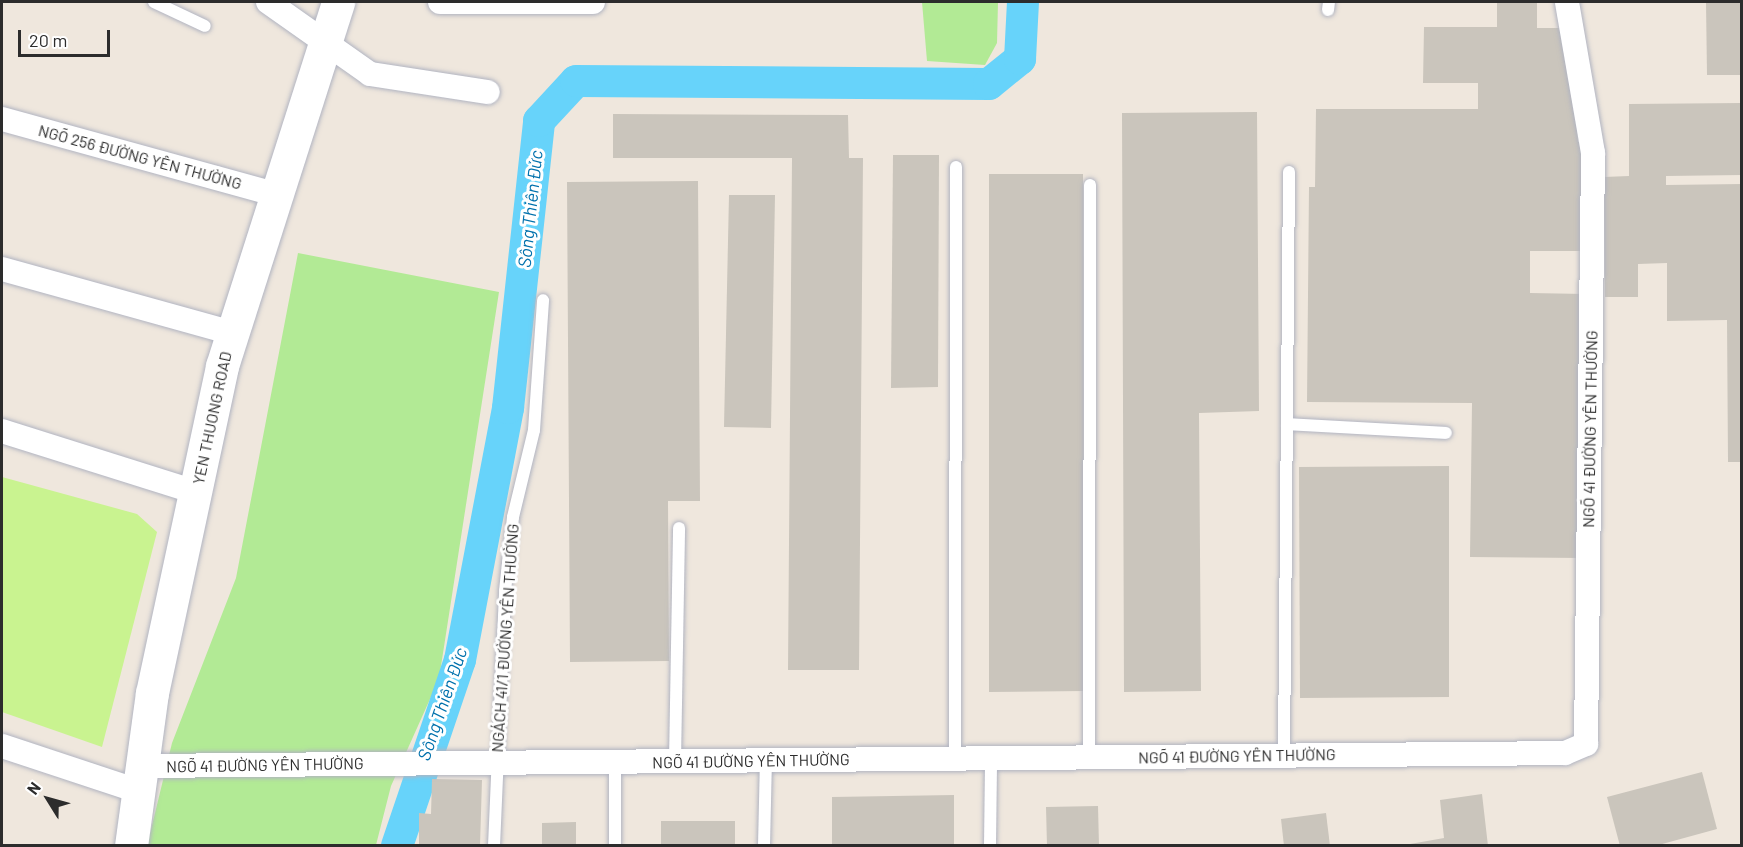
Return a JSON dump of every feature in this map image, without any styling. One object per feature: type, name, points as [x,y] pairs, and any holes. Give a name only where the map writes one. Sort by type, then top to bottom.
[{"type":"main road","name":"YEN THUONG ROAD","points":[[131,846],[141,779],[196,492],[232,333],[328,44],[338,2]]},
{"type":"street","points":[[268,2],[370,74],[488,92]]},
{"type":"street","points":[[440,2],[593,2]]},
{"type":"street","name":"NGÕ 41 ĐƯỜNG YÊN THƯỜNG","points":[[2,746],[141,779],[379,764],[1565,753],[1586,744],[1593,153],[1567,2]]},
{"type":"street","name":"NGÕ 256 ĐƯỜNG YÊN THƯỜNG","points":[[2,119],[278,195]]},
{"type":"street","points":[[2,268],[232,333]]},
{"type":"street","points":[[2,432],[196,492]]},
{"type":"lane","points":[[154,2],[204,26]]},
{"type":"lane","points":[[955,759],[956,167]]},
{"type":"lane","points":[[1284,756],[1289,172]]},
{"type":"lane","points":[[1089,758],[1090,185]]},
{"type":"lane","name":"NGÁCH 41/1 ĐƯỜNG YÊN THƯỜNG","points":[[494,846],[506,580],[513,517],[534,430],[543,300]]},
{"type":"lane","points":[[1287,424],[1446,433]]},
{"type":"lane","points":[[675,761],[679,528]]},
{"type":"lane","points":[[990,846],[991,759]]},
{"type":"lane","points":[[764,846],[766,760]]},
{"type":"lane","points":[[615,762],[615,846]]},
{"type":"green space","points":[[922,2],[998,2],[997,43],[985,65],[927,61]]},
{"type":"green space","points":[[298,253],[499,292],[439,679],[391,786],[376,845],[147,846],[172,743],[236,578]]},
{"type":"green space","points":[[2,477],[137,514],[157,532],[102,747],[2,712]]},
{"type":"building","points":[[1497,2],[1537,2],[1537,28],[1571,28],[1578,142],[1587,142],[1586,251],[1530,251],[1530,293],[1585,294],[1583,558],[1470,557],[1472,403],[1307,402],[1309,187],[1315,187],[1316,109],[1478,109],[1478,83],[1423,83],[1424,27],[1497,27]]},
{"type":"building","points":[[1706,2],[1742,2],[1742,75],[1707,75]]},
{"type":"building","points":[[1742,103],[1742,175],[1666,176],[1666,185],[1742,184],[1742,462],[1728,462],[1727,320],[1667,321],[1667,263],[1638,264],[1638,297],[1605,297],[1604,177],[1629,176],[1629,104]]},
{"type":"building","points":[[1257,112],[1259,411],[1199,413],[1201,691],[1124,692],[1122,113]]},
{"type":"building","points":[[613,114],[848,115],[849,158],[863,158],[859,670],[788,670],[792,158],[613,158]]},
{"type":"building","points":[[893,155],[939,155],[938,387],[891,388]]},
{"type":"building","points":[[989,174],[1083,174],[1084,691],[989,692]]},
{"type":"building","points":[[698,181],[700,501],[668,501],[669,661],[570,662],[567,182]]},
{"type":"building","points":[[729,195],[775,195],[771,428],[724,427]]},
{"type":"building","points":[[1449,466],[1449,697],[1300,698],[1299,467]]},
{"type":"building","points":[[1702,772],[1717,829],[1655,846],[1620,846],[1607,797]]},
{"type":"building","points":[[432,779],[482,780],[480,846],[419,846],[419,813],[431,814]]},
{"type":"building","points":[[1482,794],[1488,846],[1399,846],[1444,838],[1440,800]]},
{"type":"building","points":[[954,795],[954,846],[832,846],[832,797]]},
{"type":"building","points":[[1098,806],[1099,846],[1047,846],[1046,807]]},
{"type":"building","points":[[1326,813],[1330,846],[1284,846],[1281,819]]},
{"type":"building","points":[[661,821],[735,821],[735,846],[661,846]]},
{"type":"building","points":[[576,822],[576,846],[542,846],[542,823]]},
{"type":"waterway","name":"Sông Thiên Đức","points":[[397,846],[460,660],[508,408],[539,121],[576,81],[989,84],[1020,59],[1023,2]]}]
